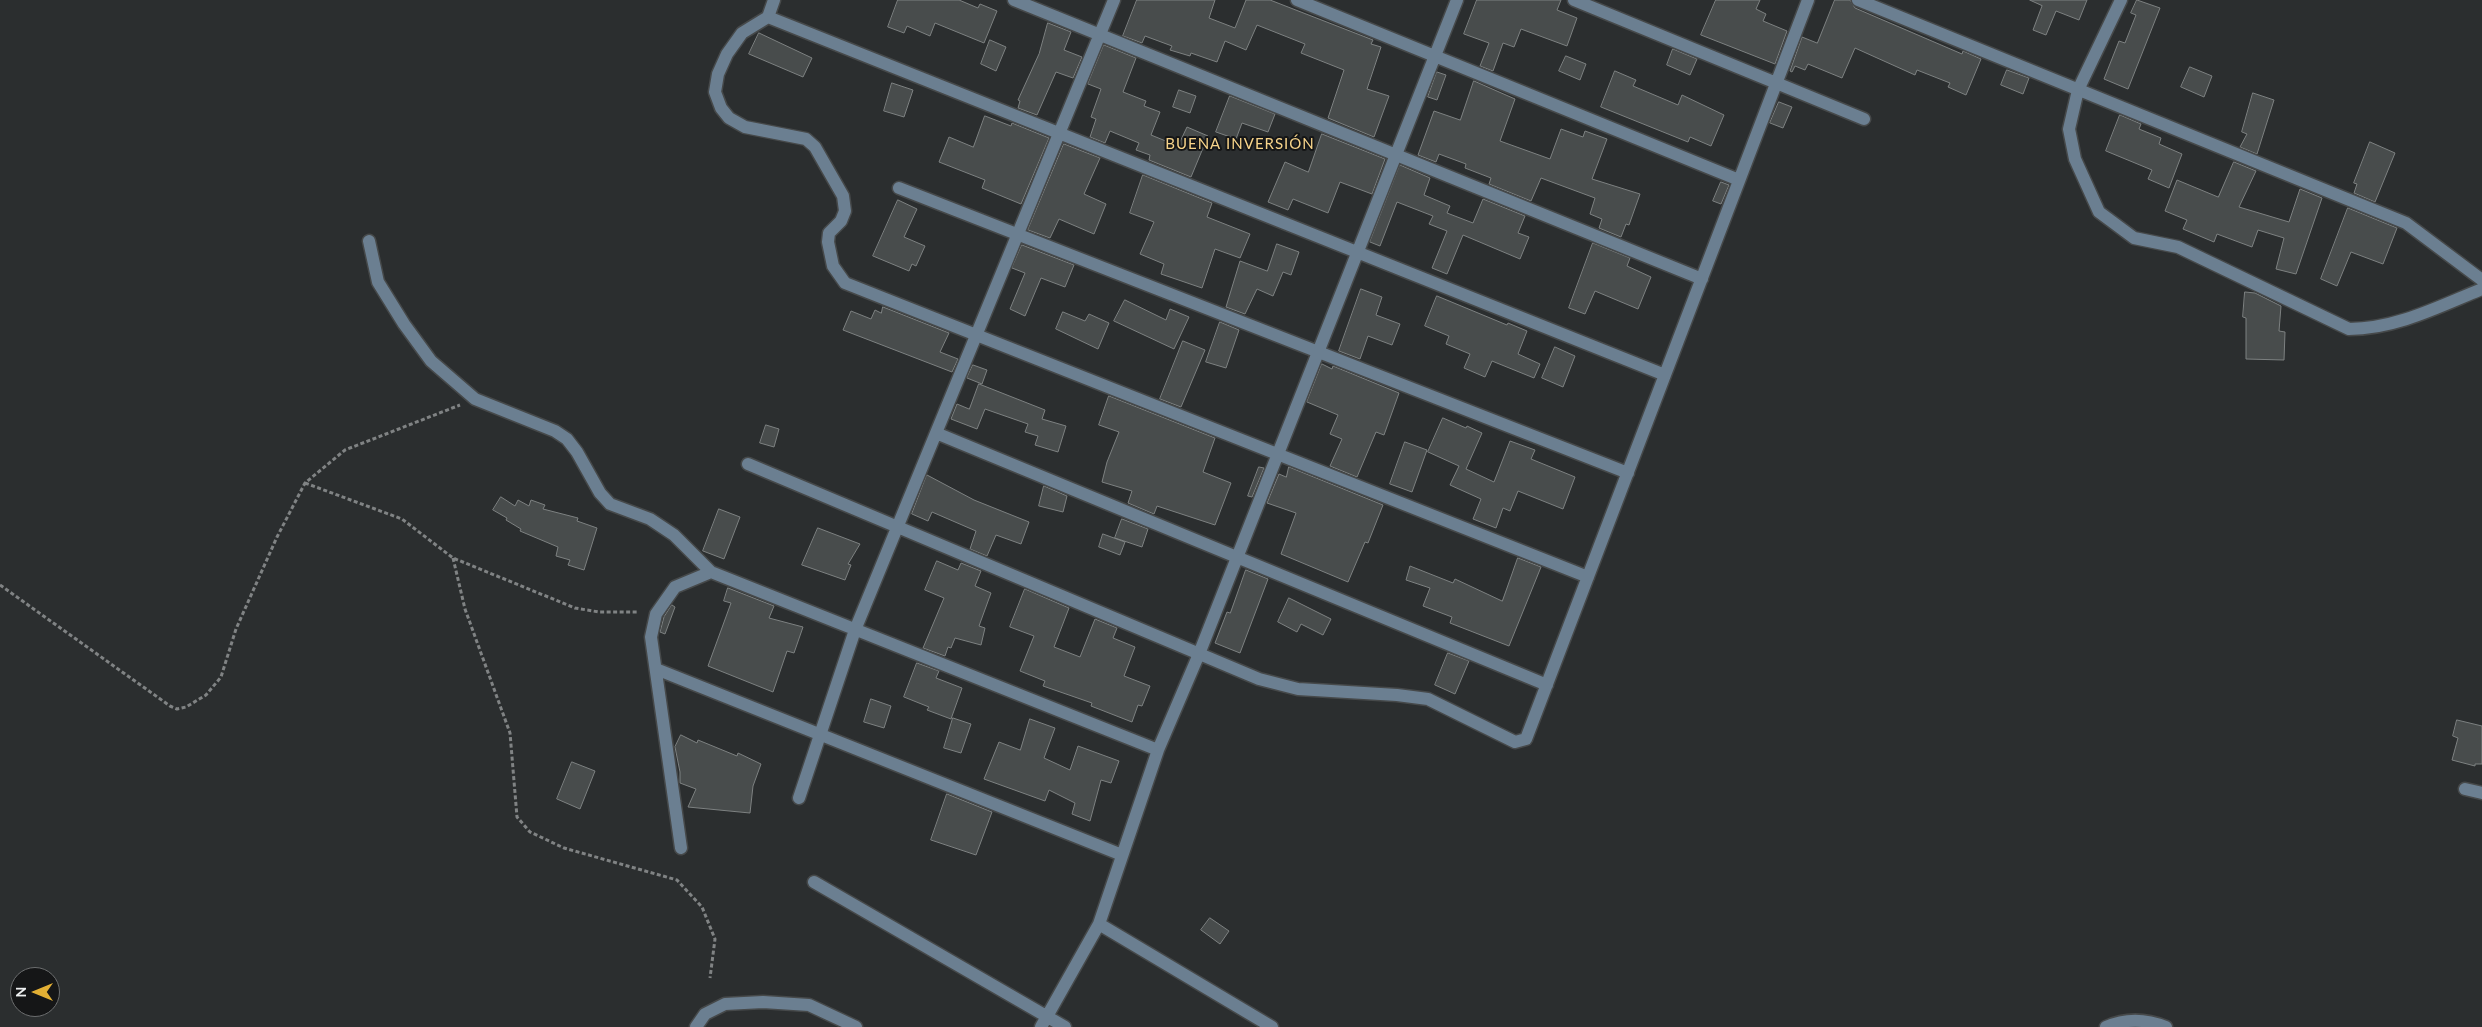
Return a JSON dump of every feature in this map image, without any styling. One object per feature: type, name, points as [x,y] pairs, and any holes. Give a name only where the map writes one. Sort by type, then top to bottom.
[{"type":"street","points":[[774,0],[768,17],[742,33],[727,54],[718,74],[716,92],[721,108],[729,118],[746,126],[806,139],[815,147],[844,196],[845,211],[841,221],[829,233],[828,242],[833,266],[845,283],[1588,577]]},
{"type":"street","points":[[1014,0],[1702,279]]},
{"type":"street","points":[[799,798],[855,630],[1114,0]]},
{"type":"street","points":[[1297,0],[1739,180]]},
{"type":"street","points":[[1045,1022],[1099,924],[1158,750],[1199,654],[1457,0]]},
{"type":"street","points":[[1574,0],[1864,119]]},
{"type":"street","points":[[748,464],[1259,679],[1298,689],[1397,695],[1428,700],[1515,742],[1526,739],[1808,0]]},
{"type":"street","points":[[1858,0],[2406,223],[2482,280]]},
{"type":"street","points":[[2121,0],[2078,90],[2069,129],[2075,160],[2099,212],[2134,238],[2178,246],[2349,329],[2369,329],[2409,318],[2482,289]]},
{"type":"street","points":[[768,17],[1665,375]]},
{"type":"street","points":[[899,188],[1628,473]]},
{"type":"street","points":[[369,241],[378,282],[404,324],[431,361],[475,400],[555,431],[566,439],[600,493],[610,504],[650,520],[674,535],[711,572],[1158,750]]},
{"type":"street","points":[[936,433],[1547,685]]},
{"type":"street","points":[[681,848],[651,637],[656,614],[675,587],[711,572]]},
{"type":"street","points":[[656,669],[1122,855]]},
{"type":"street","points":[[2465,789],[2482,793]]},
{"type":"street","points":[[814,882],[1045,1022],[1065,1027]]},
{"type":"street","points":[[1099,924],[1272,1027]]},
{"type":"street","points":[[696,1027],[705,1014],[725,1004],[763,1002],[810,1005],[856,1027]]},
{"type":"street","points":[[2106,1027],[2120,1021],[2151,1021],[2166,1027]]},
{"type":"path","points":[[0,585],[170,706],[177,709],[186,707],[206,695],[221,677],[236,629],[277,537],[304,483],[345,450],[475,400]]},
{"type":"path","points":[[304,483],[402,519],[453,558],[575,608],[599,612],[637,612]]},
{"type":"path","points":[[453,558],[465,609],[510,733],[517,816],[530,832],[564,848],[677,880],[702,907],[715,939],[710,978]]},
{"type":"building","points":[[898,0],[959,0],[978,8],[980,4],[997,11],[984,43],[935,23],[930,36],[907,26],[904,33],[888,27]]},
{"type":"building","points":[[1137,0],[1215,0],[1209,18],[1235,28],[1246,0],[1270,0],[1373,40],[1371,44],[1381,47],[1367,89],[1389,96],[1374,137],[1328,118],[1344,70],[1301,53],[1305,44],[1257,25],[1246,50],[1225,41],[1217,62],[1191,53],[1190,56],[1170,50],[1172,46],[1145,36],[1142,43],[1123,36]]},
{"type":"building","points":[[1477,0],[1561,0],[1557,10],[1577,18],[1567,46],[1521,29],[1514,47],[1503,43],[1493,71],[1480,66],[1489,43],[1464,34]]},
{"type":"building","points":[[1716,0],[1760,0],[1756,9],[1766,14],[1763,21],[1787,31],[1775,64],[1701,35]]},
{"type":"building","points":[[1835,0],[1850,0],[1855,8],[1962,54],[1963,51],[1981,59],[1966,95],[1948,87],[1950,83],[1917,70],[1915,75],[1855,48],[1842,78],[1808,64],[1805,70],[1795,66],[1792,72],[1790,71],[1802,37],[1817,43]]},
{"type":"building","points":[[2030,0],[2087,0],[2079,20],[2056,11],[2046,35],[2033,30],[2042,6]]},
{"type":"building","points":[[2137,0],[2160,8],[2128,89],[2104,79],[2119,41],[2125,43],[2136,15],[2131,13]]},
{"type":"building","points":[[1048,23],[1071,32],[1064,50],[1082,57],[1073,78],[1056,72],[1037,115],[1018,108],[1020,101],[1018,100],[1039,54]]},
{"type":"building","points":[[759,33],[812,58],[803,77],[749,54]]},
{"type":"building","points":[[990,40],[1006,47],[996,71],[981,64]]},
{"type":"building","points":[[1104,45],[1136,58],[1123,92],[1146,101],[1144,106],[1160,112],[1151,135],[1178,146],[1187,127],[1208,136],[1191,177],[1149,160],[1150,155],[1136,150],[1139,143],[1110,131],[1105,143],[1090,137],[1096,119],[1091,117],[1101,89],[1088,84]]},
{"type":"building","points":[[1673,49],[1697,59],[1690,75],[1667,65]]},
{"type":"building","points":[[1566,56],[1586,64],[1580,80],[1559,71]]},
{"type":"building","points":[[2190,67],[2212,76],[2204,97],[2181,87]]},
{"type":"building","points":[[2007,70],[2029,78],[2023,94],[2001,85]]},
{"type":"building","points":[[1615,71],[1636,80],[1633,86],[1678,105],[1682,95],[1724,115],[1711,146],[1690,137],[1688,142],[1601,107]]},
{"type":"building","points":[[1437,72],[1446,75],[1437,100],[1428,97]]},
{"type":"building","points":[[1474,81],[1515,99],[1500,141],[1550,159],[1561,129],[1583,137],[1585,131],[1607,139],[1592,179],[1640,194],[1629,225],[1626,224],[1621,237],[1599,228],[1602,219],[1590,214],[1595,198],[1541,178],[1531,201],[1489,184],[1491,178],[1465,168],[1466,164],[1439,154],[1436,162],[1418,155],[1434,111],[1460,120]]},
{"type":"building","points":[[892,83],[913,90],[904,117],[884,111]]},
{"type":"building","points":[[1179,90],[1196,96],[1190,113],[1173,107]]},
{"type":"building","points":[[2253,93],[2274,100],[2257,154],[2240,147],[2247,134],[2242,132]]},
{"type":"building","points":[[1230,96],[1275,114],[1268,132],[1242,123],[1236,139],[1216,132]]},
{"type":"building","points":[[1779,102],[1792,107],[1783,128],[1770,123]]},
{"type":"building","points":[[2120,115],[2141,124],[2139,129],[2161,138],[2159,144],[2182,154],[2169,188],[2148,179],[2152,170],[2106,151]]},
{"type":"building","points":[[985,116],[1011,126],[1012,123],[1049,138],[1021,204],[982,188],[985,180],[939,162],[949,137],[973,147]]},
{"type":"building","points":[[1322,134],[1385,159],[1372,194],[1340,182],[1328,213],[1293,199],[1288,210],[1268,202],[1285,162],[1308,172]]},
{"type":"building","points":[[2370,142],[2395,153],[2375,202],[2354,193],[2357,184],[2354,183]]},
{"type":"building","points":[[1064,144],[1100,158],[1084,194],[1106,204],[1094,234],[1059,219],[1050,238],[1028,230]]},
{"type":"building","points":[[2234,162],[2256,171],[2239,207],[2289,222],[2300,189],[2322,198],[2296,274],[2276,269],[2284,238],[2258,230],[2252,247],[2217,234],[2214,242],[2183,229],[2187,220],[2165,211],[2177,180],[2218,197]]},
{"type":"building","points":[[1400,165],[1430,178],[1424,195],[1450,206],[1447,213],[1473,223],[1483,199],[1525,216],[1518,233],[1529,237],[1520,259],[1463,235],[1447,274],[1432,268],[1447,231],[1429,224],[1433,216],[1397,202],[1380,246],[1370,242]]},
{"type":"building","points":[[1143,175],[1212,203],[1207,217],[1250,234],[1240,258],[1215,249],[1202,288],[1161,274],[1164,264],[1140,254],[1154,222],[1130,213]]},
{"type":"building","points":[[1721,182],[1729,185],[1721,204],[1713,201]]},
{"type":"building","points":[[898,200],[917,209],[904,237],[925,246],[916,266],[912,264],[909,271],[873,256]]},
{"type":"building","points":[[2348,208],[2397,228],[2383,264],[2351,252],[2337,286],[2321,279]]},
{"type":"building","points":[[1593,243],[1630,258],[1627,266],[1651,277],[1638,309],[1595,291],[1585,314],[1569,308]]},
{"type":"building","points":[[1277,244],[1299,252],[1291,275],[1283,272],[1273,296],[1257,289],[1245,314],[1226,307],[1240,261],[1267,271]]},
{"type":"building","points":[[1022,245],[1074,265],[1065,287],[1041,278],[1025,316],[1010,309],[1025,273],[1012,268]]},
{"type":"building","points":[[1361,289],[1382,297],[1376,315],[1400,324],[1392,345],[1368,336],[1360,359],[1339,351]]},
{"type":"building","points":[[2245,292],[2255,293],[2281,306],[2279,331],[2285,332],[2284,360],[2246,359],[2246,318],[2243,317]]},
{"type":"building","points":[[1437,296],[1507,325],[1508,323],[1527,331],[1518,354],[1540,364],[1534,378],[1492,361],[1485,377],[1464,368],[1470,354],[1446,344],[1449,336],[1425,326]]},
{"type":"building","points":[[1125,300],[1166,320],[1170,309],[1189,317],[1174,349],[1114,321]]},
{"type":"building","points":[[883,307],[949,333],[940,352],[958,359],[952,372],[843,330],[851,311],[871,319],[875,310],[881,313]]},
{"type":"building","points":[[1063,312],[1085,321],[1089,314],[1109,323],[1098,349],[1056,329]]},
{"type":"building","points":[[1220,322],[1239,330],[1226,368],[1206,362]]},
{"type":"building","points":[[1183,341],[1205,350],[1181,407],[1160,399]]},
{"type":"building","points":[[1555,347],[1575,356],[1563,387],[1542,378]]},
{"type":"building","points":[[1322,364],[1332,369],[1333,366],[1399,393],[1384,435],[1376,432],[1357,477],[1330,466],[1342,439],[1330,434],[1338,415],[1307,402]]},
{"type":"building","points":[[973,365],[987,370],[982,384],[967,378]]},
{"type":"building","points":[[979,384],[1045,410],[1042,419],[1066,426],[1058,452],[1035,445],[1038,436],[1025,432],[1028,424],[985,409],[977,429],[951,419],[957,404],[969,409]]},
{"type":"building","points":[[1109,396],[1215,438],[1203,472],[1231,483],[1215,525],[1157,506],[1154,514],[1128,503],[1132,491],[1102,482],[1107,462],[1119,432],[1099,425]]},
{"type":"building","points":[[1443,418],[1482,433],[1466,469],[1494,482],[1510,441],[1535,450],[1531,459],[1575,477],[1563,509],[1518,491],[1510,511],[1503,508],[1496,528],[1473,519],[1481,499],[1450,485],[1459,466],[1428,452]]},
{"type":"building","points":[[766,425],[779,429],[774,447],[760,443]]},
{"type":"building","points":[[1405,442],[1427,450],[1412,492],[1390,484]]},
{"type":"building","points":[[1259,467],[1264,468],[1252,497],[1248,496]]},
{"type":"building","points":[[1289,467],[1383,505],[1368,543],[1365,542],[1348,582],[1281,554],[1296,513],[1267,503],[1279,474],[1286,477]]},
{"type":"building","points":[[927,475],[974,500],[1029,522],[1021,544],[996,535],[987,556],[970,549],[976,531],[932,512],[928,521],[912,514]]},
{"type":"building","points":[[1044,486],[1067,496],[1063,512],[1039,506]]},
{"type":"building","points":[[501,497],[515,506],[518,500],[529,506],[531,500],[545,505],[543,509],[578,518],[577,521],[597,528],[584,570],[568,565],[570,560],[556,556],[558,547],[520,531],[521,529],[506,520],[507,518],[493,510]]},
{"type":"building","points":[[719,509],[740,517],[724,559],[703,551]]},
{"type":"building","points":[[1122,519],[1148,529],[1142,547],[1115,538]]},
{"type":"building","points":[[818,528],[860,544],[848,564],[851,565],[845,580],[802,565]]},
{"type":"building","points":[[1103,534],[1125,542],[1120,555],[1099,547]]},
{"type":"building","points":[[1518,558],[1541,567],[1509,646],[1450,623],[1452,617],[1423,606],[1430,588],[1406,580],[1410,566],[1453,583],[1455,579],[1502,601]]},
{"type":"building","points":[[937,561],[958,570],[961,563],[981,571],[975,586],[991,593],[979,626],[985,628],[981,645],[955,638],[951,648],[948,647],[945,656],[923,648],[944,598],[925,590]]},
{"type":"building","points":[[1246,570],[1268,579],[1240,653],[1215,643],[1227,612],[1230,613]]},
{"type":"building","points":[[728,588],[774,606],[769,618],[803,627],[794,653],[787,651],[773,692],[708,666],[731,603],[724,601]]},
{"type":"building","points":[[1025,589],[1069,608],[1054,647],[1080,657],[1095,619],[1117,628],[1113,638],[1135,647],[1124,676],[1150,686],[1142,706],[1138,705],[1132,722],[1091,706],[1092,703],[1043,686],[1045,681],[1020,671],[1034,636],[1010,627]]},
{"type":"building","points":[[1289,598],[1331,619],[1323,635],[1301,624],[1297,632],[1278,622]]},
{"type":"building","points":[[672,605],[675,607],[665,634],[660,632],[664,617]]},
{"type":"building","points":[[1448,653],[1469,661],[1455,694],[1435,685]]},
{"type":"building","points":[[917,663],[939,671],[936,678],[962,688],[951,719],[927,710],[929,707],[904,697]]},
{"type":"building","points":[[871,699],[891,706],[884,728],[864,722]]},
{"type":"building","points":[[953,718],[971,724],[961,753],[944,748]]},
{"type":"building","points":[[1030,719],[1055,728],[1044,758],[1070,770],[1078,746],[1119,761],[1111,783],[1101,780],[1090,821],[1072,814],[1075,803],[1049,790],[1045,801],[984,779],[999,742],[1020,750]]},
{"type":"building","points":[[2457,720],[2482,726],[2482,764],[2475,764],[2475,766],[2452,760],[2458,738],[2453,736]]},
{"type":"building","points":[[681,735],[697,743],[698,740],[737,756],[738,753],[761,764],[753,786],[750,813],[688,807],[696,789],[680,783],[680,772],[675,747]]},
{"type":"building","points":[[572,762],[595,771],[580,809],[557,799]]},
{"type":"building","points":[[947,794],[992,812],[976,855],[931,840]]},
{"type":"building","points":[[1210,918],[1229,931],[1220,944],[1201,930]]},
{"type":"district","name":"BUENA INVERSIÓN","points":[[1240,144]]}]
